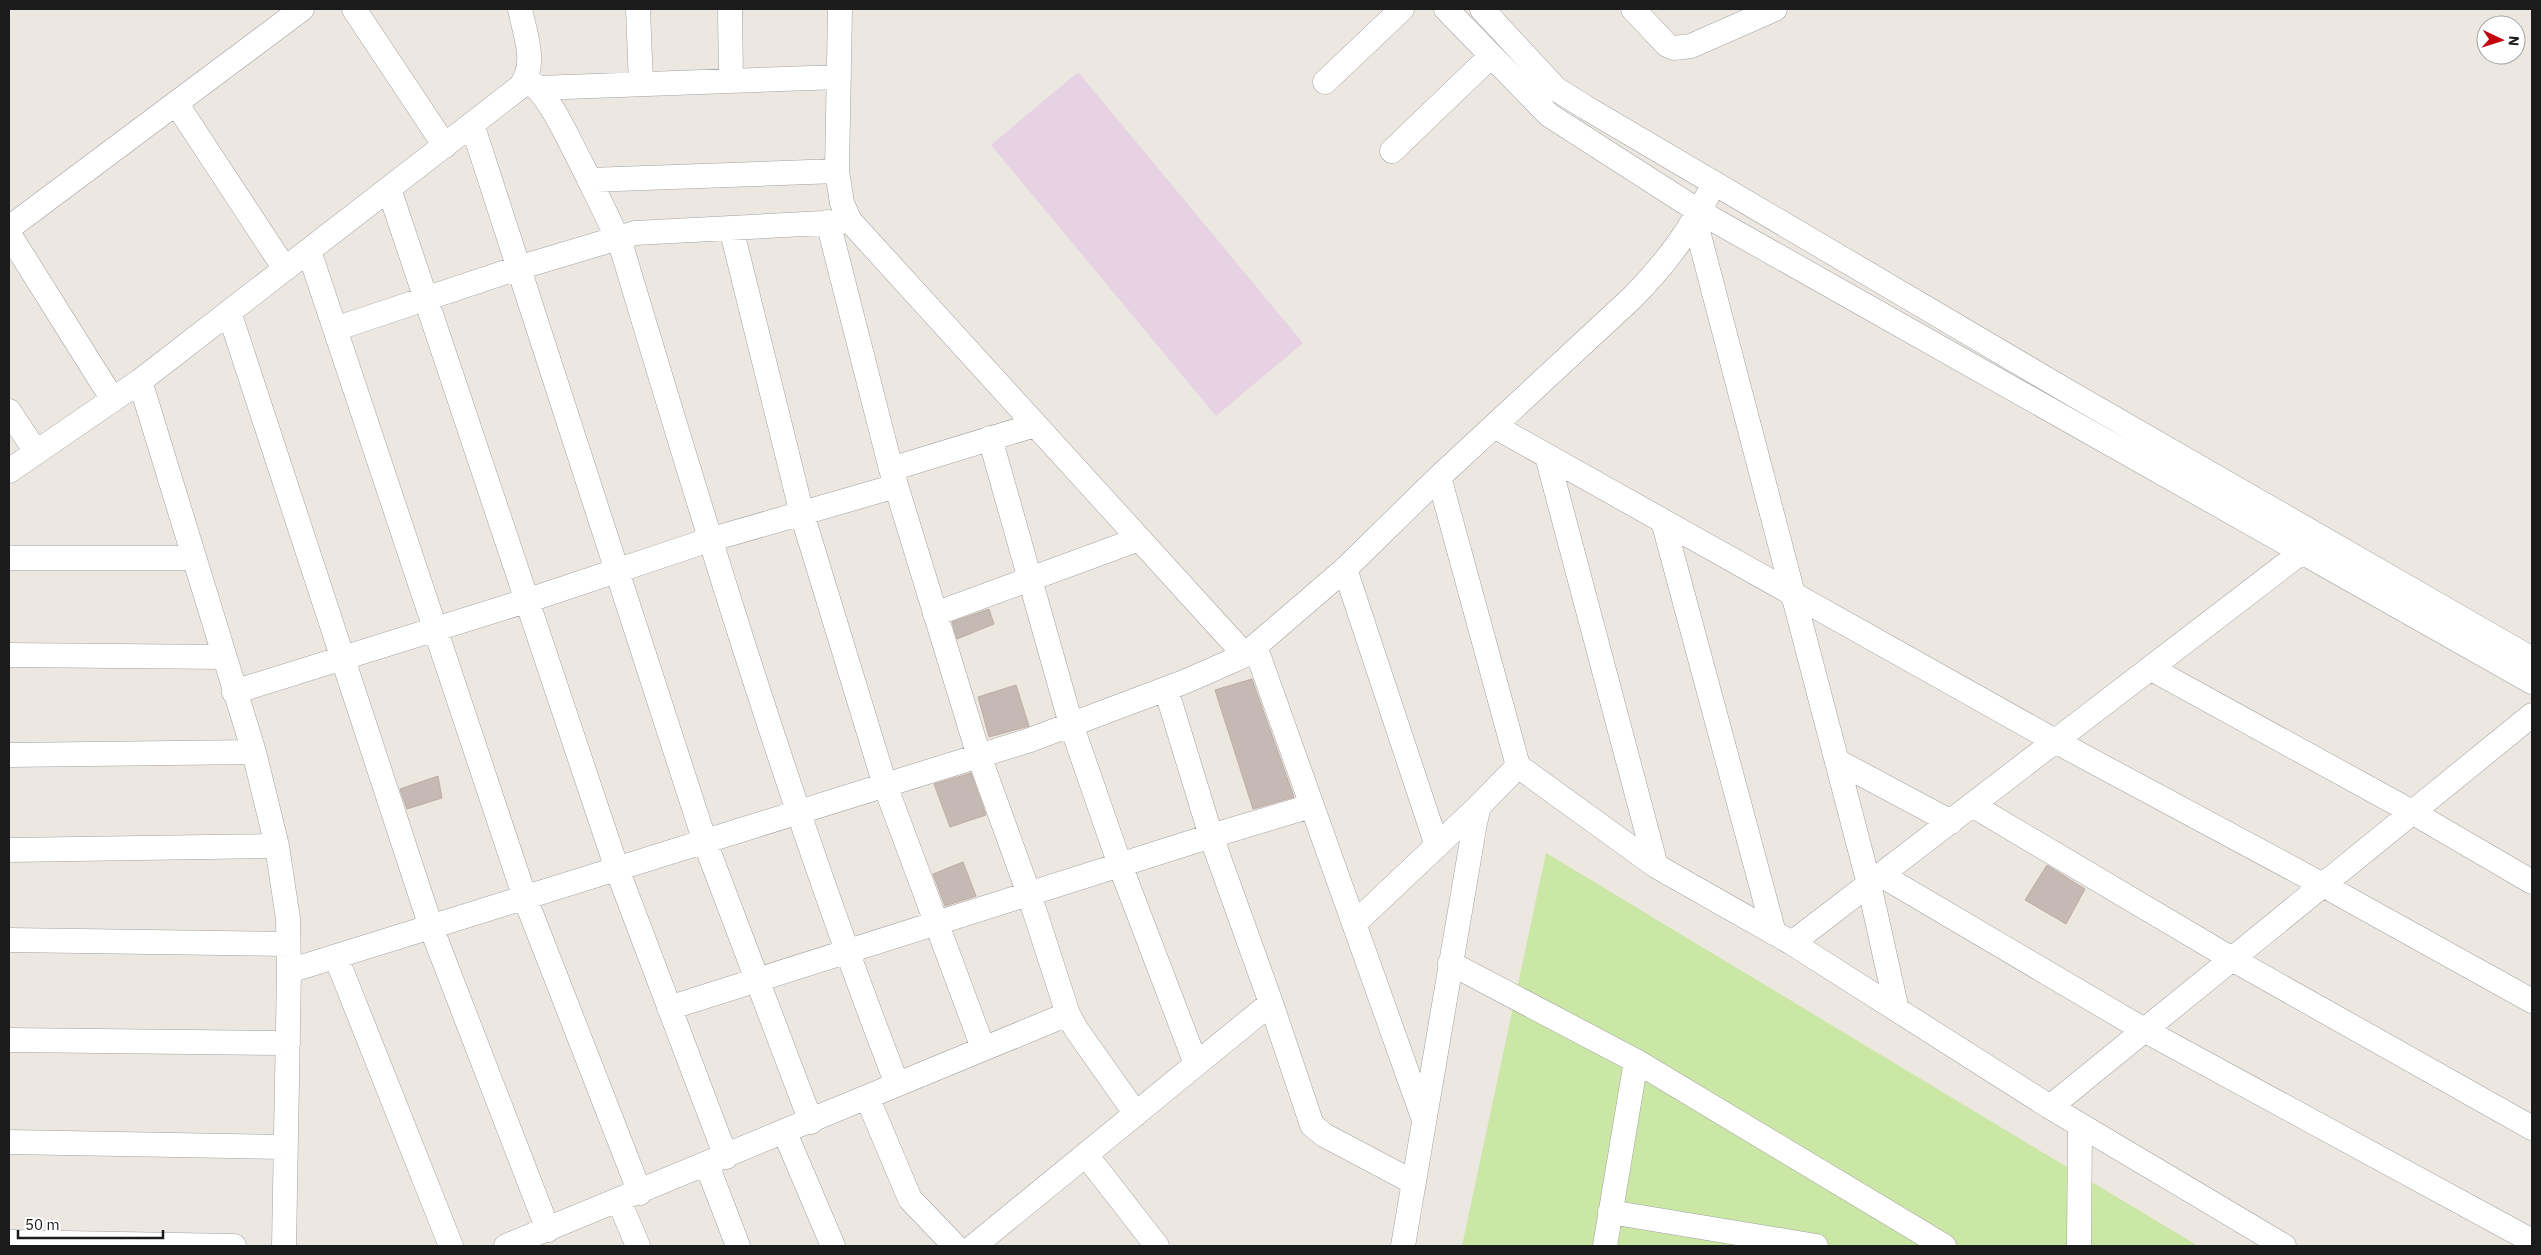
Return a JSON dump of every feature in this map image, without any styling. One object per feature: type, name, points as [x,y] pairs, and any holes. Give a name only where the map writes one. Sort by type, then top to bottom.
[{"type":"street","points":[[9,228],[302,9]]},
{"type":"street","points":[[354,9],[445,146]]},
{"type":"street","points":[[520,9],[533,83],[558,118],[617,237],[709,540],[798,813],[846,952],[897,1084]]},
{"type":"street","points":[[638,9],[641,84]]},
{"type":"street","points":[[730,9],[731,81]]},
{"type":"street","points":[[840,9],[837,171],[842,203],[839,222],[894,477],[979,756],[1029,894],[1068,1014],[1076,1029],[1136,1114]]},
{"type":"street","points":[[1325,82],[1402,9]]},
{"type":"street","points":[[1446,9],[1549,115],[1697,216],[2303,551],[2532,682]]},
{"type":"street","points":[[1482,9],[1556,89],[2058,386],[2532,659]]},
{"type":"street","points":[[1633,9],[1667,45],[1674,48],[1691,46],[1767,10]]},
{"type":"street","points":[[1392,151],[1491,56]]},
{"type":"street","points":[[9,471],[140,381],[520,87],[533,83],[641,84],[838,77]]},
{"type":"street","points":[[176,103],[285,269]]},
{"type":"street","points":[[472,124],[705,842],[811,1122]]},
{"type":"street","points":[[589,180],[837,171]]},
{"type":"street","points":[[289,972],[979,756],[1166,689],[1250,650],[1345,569],[1439,477],[1633,297],[1662,267],[1697,216],[1714,183]]},
{"type":"street","points":[[389,189],[529,600],[617,869],[669,1008],[716,1161],[738,1246]]},
{"type":"street","points":[[1697,216],[1837,761],[1875,880],[1897,1010]]},
{"type":"street","points":[[335,329],[617,237],[651,231],[839,222],[1035,425],[1139,539],[1250,650],[1311,806],[1424,1120]]},
{"type":"street","points":[[731,228],[802,514],[885,785],[935,924],[983,1048]]},
{"type":"street","points":[[9,234],[113,400]]},
{"type":"street","points":[[309,251],[435,630],[629,1197],[638,1246]]},
{"type":"street","points":[[229,312],[431,927],[545,1236]]},
{"type":"street","points":[[140,381],[254,752],[276,846],[288,919],[289,972],[284,1246]]},
{"type":"street","points":[[9,411],[36,452]]},
{"type":"street","points":[[234,692],[529,600],[709,540],[802,514],[990,438],[1035,425]]},
{"type":"street","points":[[1494,426],[2055,741],[2323,884],[2532,1001]]},
{"type":"street","points":[[990,438],[1071,724],[1120,864],[1196,1064]]},
{"type":"street","points":[[1547,456],[1656,866]]},
{"type":"street","points":[[1439,477],[1518,766],[1656,866],[1783,938],[2050,1107],[2284,1246]]},
{"type":"street","points":[[1663,521],[1783,938]]},
{"type":"street","points":[[935,614],[1139,539]]},
{"type":"street","points":[[1783,938],[1875,880],[2303,551]]},
{"type":"street","points":[[9,558],[194,558]]},
{"type":"street","points":[[1345,569],[1437,846]]},
{"type":"street","points":[[9,655],[224,657]]},
{"type":"street","points":[[2150,668],[2412,812],[2532,882]]},
{"type":"street","points":[[1166,689],[1211,836],[1271,1003],[1312,1125],[1324,1135],[1413,1182]]},
{"type":"street","points":[[2050,1107],[2532,715]]},
{"type":"street","points":[[9,755],[254,752]]},
{"type":"street","points":[[1837,761],[1950,822]]},
{"type":"street","points":[[1354,924],[1480,806],[1518,766]]},
{"type":"street","points":[[1972,805],[2232,959],[2532,1128]]},
{"type":"street","points":[[669,1008],[1120,864],[1311,806]]},
{"type":"street","points":[[1403,1246],[1450,963],[1480,806]]},
{"type":"street","points":[[9,850],[276,846]]},
{"type":"street","points":[[1875,880],[2144,1030],[2532,1241]]},
{"type":"street","points":[[9,940],[288,944]]},
{"type":"street","points":[[336,957],[451,1246]]},
{"type":"street","points":[[1450,963],[1636,1061],[1944,1246]]},
{"type":"street","points":[[974,1246],[1271,1003]]},
{"type":"street","points":[[506,1246],[545,1236],[629,1197],[1068,1014]]},
{"type":"street","points":[[9,1040],[288,1043]]},
{"type":"street","points":[[1605,1246],[1636,1061]]},
{"type":"street","points":[[867,1097],[910,1199],[955,1246]]},
{"type":"street","points":[[2079,1246],[2080,1125]]},
{"type":"street","points":[[785,1133],[833,1246]]},
{"type":"street","points":[[9,1142],[285,1147]]},
{"type":"street","points":[[1086,1154],[1157,1246]]},
{"type":"street","points":[[1610,1212],[1816,1246]]},
{"type":"street","points":[[9,1242],[234,1246]]},
{"type":"shaded area","points":[[1078,72],[1303,343],[1216,416],[991,145]]},
{"type":"green space","points":[[1546,853],[2198,1246],[1462,1246]]},
{"type":"building","points":[[989,609],[994,624],[957,639],[952,622]]},
{"type":"building","points":[[1252,679],[1294,797],[1253,809],[1215,690]]},
{"type":"building","points":[[1016,685],[1029,726],[989,737],[978,697]]},
{"type":"building","points":[[971,773],[986,815],[950,827],[934,784]]},
{"type":"building","points":[[438,776],[442,798],[407,809],[400,789]]},
{"type":"building","points":[[963,862],[976,896],[945,906],[933,874]]},
{"type":"building","points":[[2047,865],[2085,889],[2066,924],[2025,900]]}]
